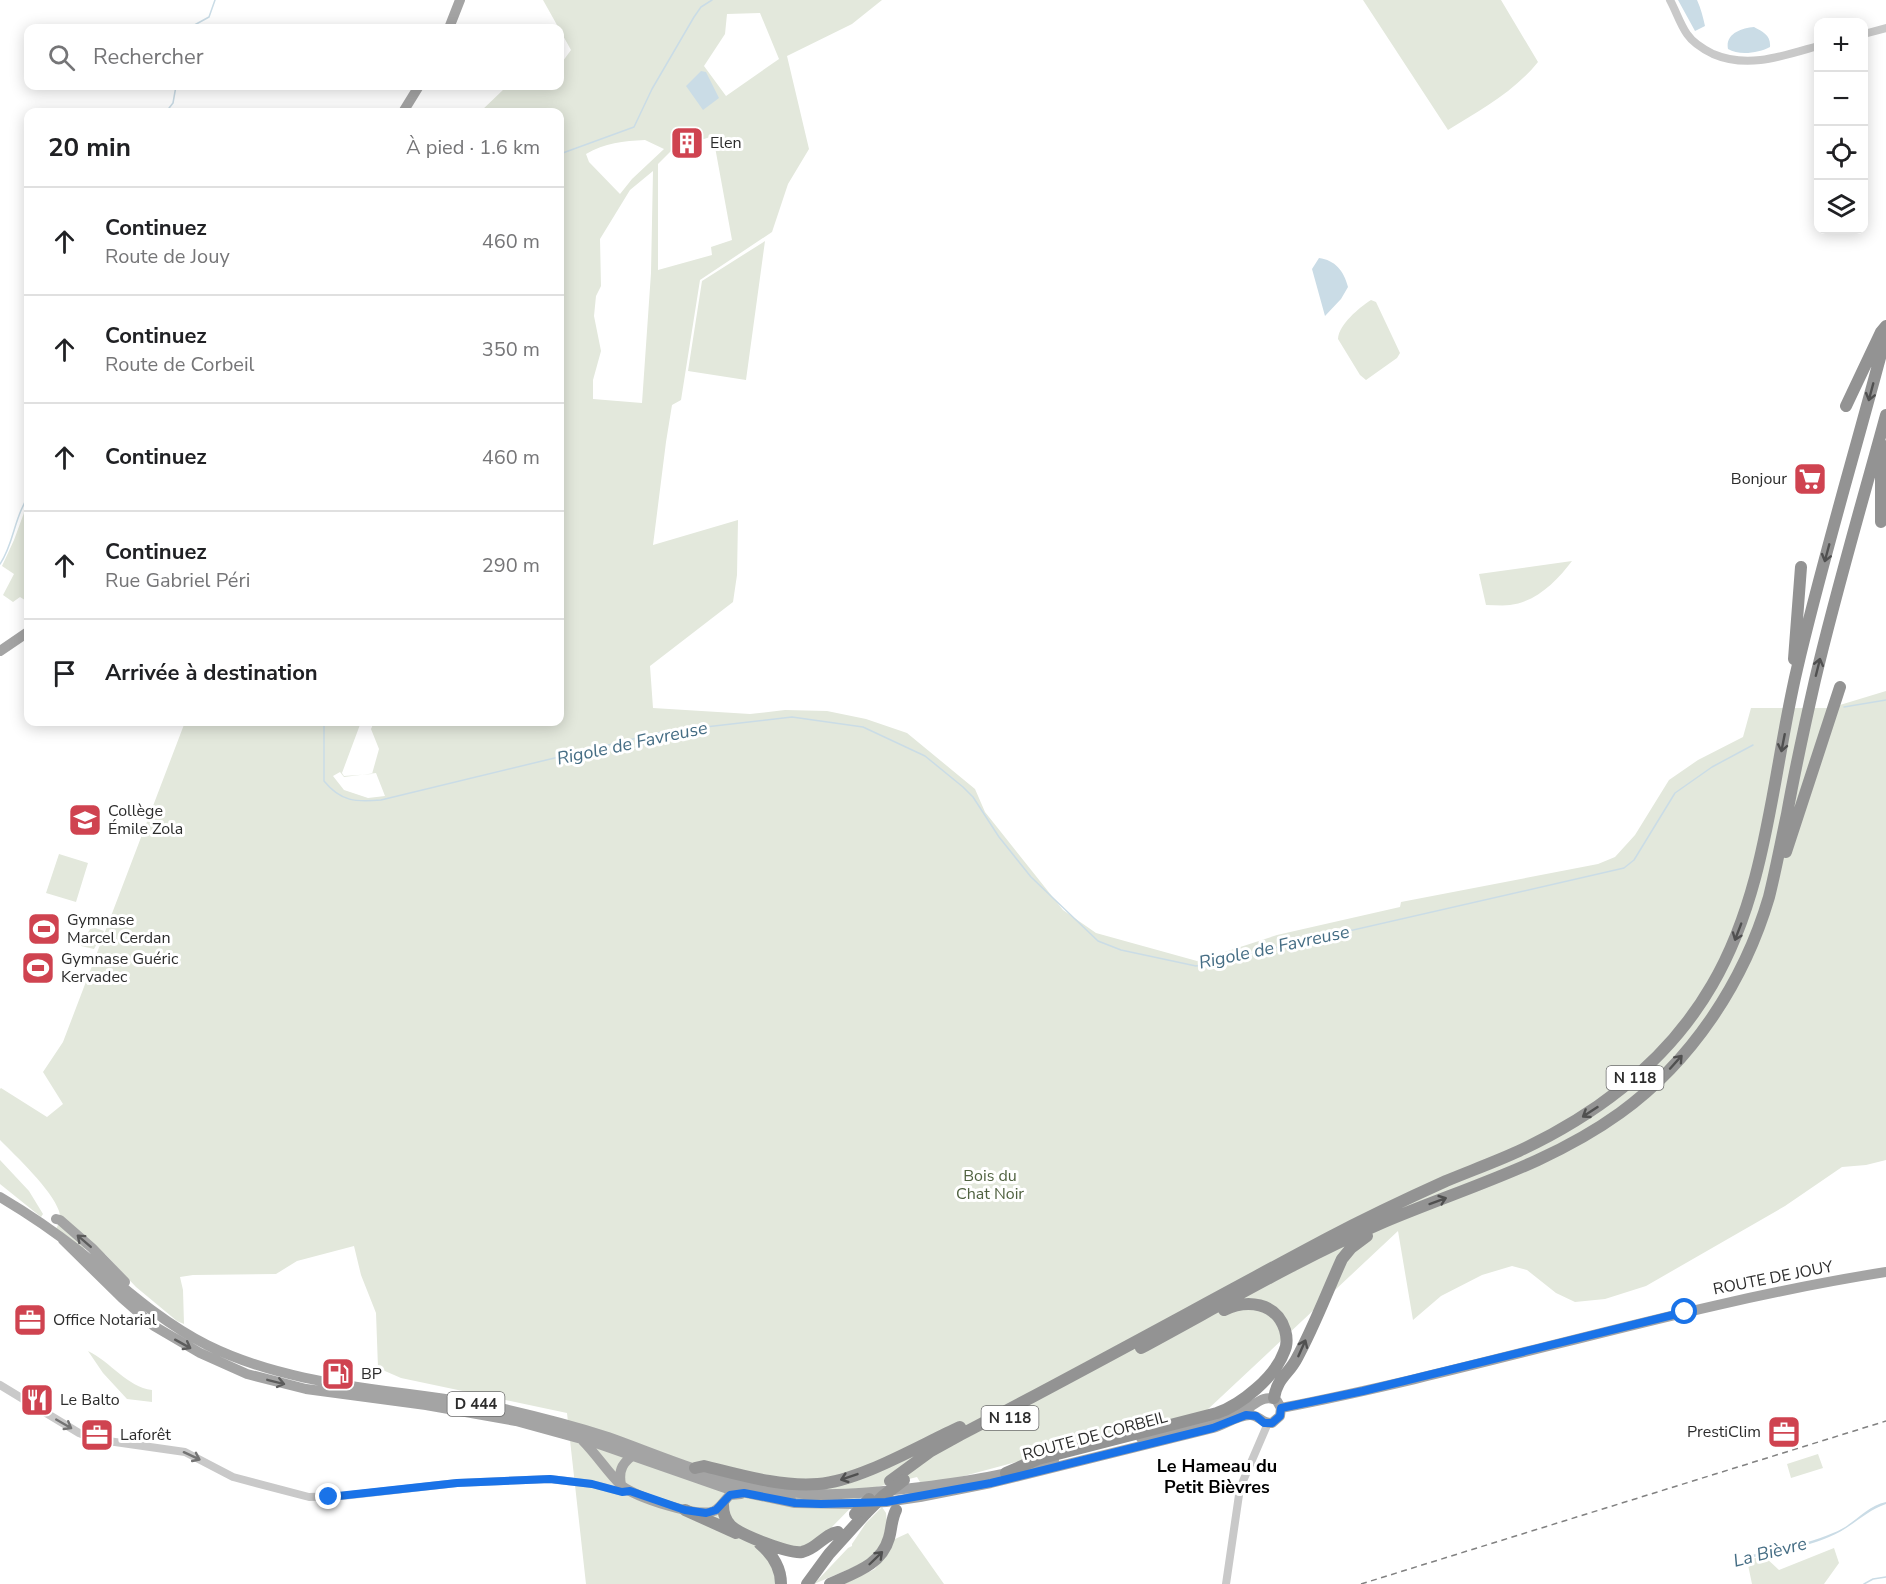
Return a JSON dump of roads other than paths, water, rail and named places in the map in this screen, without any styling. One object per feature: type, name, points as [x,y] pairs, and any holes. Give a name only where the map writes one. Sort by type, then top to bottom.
[{"type":"highway","points":[[1846,406],[1886,326]]},
{"type":"highway","name":"N 118","points":[[807,1584],[871,1496],[932,1452],[1329,1238],[1417,1194],[1540,1140],[1596,1108],[1644,1070],[1679,1032],[1700,1004],[1721,968],[1748,904],[1763,845],[1796,671],[1886,335]]},
{"type":"highway","name":"N 118","points":[[798,1584],[838,1532],[860,1513],[904,1480],[964,1442],[1329,1248],[1383,1222],[1498,1178],[1556,1152],[1611,1119],[1638,1098],[1677,1061],[1714,1016],[1734,982],[1761,919],[1773,880],[1816,675],[1886,416]]},
{"type":"highway","points":[[1881,432],[1885,443],[1881,468],[1881,522]]},
{"type":"highway","points":[[1796,671],[1794,655],[1801,567]]},
{"type":"highway","points":[[1773,880],[1781,867],[1840,687]]},
{"type":"highway","points":[[1277,1403],[1275,1388],[1297,1360],[1342,1259],[1359,1241],[1380,1229],[1383,1222]]},
{"type":"highway","points":[[1006,1473],[1038,1460],[1217,1413],[1244,1399],[1268,1376],[1281,1359],[1286,1342],[1284,1328],[1278,1315],[1265,1306],[1246,1304],[1219,1312],[1212,1310]]},
{"type":"highway","points":[[695,1468],[704,1466],[789,1484],[828,1483],[854,1475],[992,1412],[1006,1411]]},
{"type":"highway","points":[[723,1505],[724,1516],[733,1528],[789,1552],[810,1550],[831,1533],[838,1532]]},
{"type":"highway","points":[[685,1510],[759,1544],[774,1557],[780,1574],[780,1584]]},
{"type":"highway","points":[[830,1584],[863,1569],[878,1558],[886,1546],[896,1510]]},
{"type":"main road","points":[[451,24],[460,0]]},
{"type":"main road","points":[[405,108],[417,90]]},
{"type":"main road","points":[[0,651],[24,635]]},
{"type":"main road","name":"D 444","points":[[0,1197],[74,1247],[154,1312],[192,1337],[241,1360],[251,1370],[306,1389],[464,1411],[516,1421],[695,1468]]},
{"type":"main road","points":[[56,1219],[92,1248],[154,1312]]},
{"type":"main road","name":"D 444","points":[[63,1240],[154,1326],[189,1347],[231,1367],[325,1383],[436,1397],[507,1410],[591,1432],[744,1493],[795,1503],[886,1502],[920,1497]]},
{"type":"main road","name":"ROUTE DE JOUY","points":[[1277,1403],[1363,1391],[1763,1294],[1886,1272]]},
{"type":"main road","name":"ROUTE DE CORBEIL","points":[[920,1497],[991,1483],[1213,1428],[1256,1410],[1264,1398],[1277,1403]]},
{"type":"main road","points":[[1256,1410],[1261,1421],[1268,1423],[1278,1419],[1277,1403]]},
{"type":"main road","name":"ROUTE DE CORBEIL","points":[[695,1468],[750,1485],[792,1493],[865,1494],[1012,1473],[1058,1459],[1256,1410]]},
{"type":"main road","points":[[580,1438],[626,1488],[685,1510],[706,1513],[723,1505],[730,1495],[744,1493]]},
{"type":"main road","points":[[626,1488],[620,1472],[622,1465],[637,1452]]},
{"type":"main road","points":[[896,1510],[920,1497]]},
{"type":"street","points":[[1670,0],[1688,35],[1702,49],[1730,60],[1745,62],[1759,60],[1814,47]]},
{"type":"street","points":[[1868,33],[1886,28]]},
{"type":"street","points":[[0,1385],[79,1433],[94,1439],[185,1452],[226,1474],[309,1497],[329,1497],[457,1483],[550,1479],[592,1484],[622,1492],[626,1488]]},
{"type":"street","points":[[1226,1584],[1240,1488],[1268,1423]]},
{"type":"water","points":[[1678,0],[1697,0],[1705,26],[1695,31]]},
{"type":"water","points":[[1754,27],[1768,37],[1770,47],[1749,53],[1728,49],[1731,36],[1739,30]]},
{"type":"water","points":[[701,71],[706,72],[719,98],[703,110],[686,86]]},
{"type":"water","points":[[1319,258],[1330,261],[1338,267],[1348,287],[1341,299],[1325,316],[1312,269]]},
{"type":"water","name":"La Bièvre","points":[[1886,1502],[1829,1537],[1799,1547],[1746,1559],[1746,1556],[1801,1544],[1833,1533],[1872,1508]]},
{"type":"waterway","points":[[196,24],[209,17],[215,0]]},
{"type":"waterway","name":"Rigole de Favreuse","points":[[564,153],[634,127],[652,89],[694,17],[701,7],[712,0]]},
{"type":"waterway","points":[[169,108],[173,103],[175,90]]},
{"type":"waterway","points":[[0,564],[24,503]]},
{"type":"waterway","name":"Rigole de Favreuse","points":[[1844,707],[1886,700]]},
{"type":"waterway","name":"Rigole de Favreuse","points":[[324,726],[324,781],[343,797],[364,801],[381,800],[662,732],[792,717],[863,727],[925,756],[963,787],[973,797],[999,837],[1031,877],[1098,941],[1121,950],[1196,966],[1624,868],[1634,860],[1675,793],[1712,767],[1753,745]]},
{"type":"waterway","points":[[1864,1584],[1873,1579],[1886,1577]]},
{"type":"railway","points":[[1361,1584],[1886,1421]]},
{"type":"place","name":"Elen","points":[[687,143]]},
{"type":"place","name":"Bonjour","points":[[1810,479]]},
{"type":"place","name":"Collège Émile Zola","points":[[85,820]]},
{"type":"place","name":"Gymnase Marcel Cerdan","points":[[44,929]]},
{"type":"place","name":"Gymnase Guéric Kervadec","points":[[38,968]]},
{"type":"place","name":"Office Notarial","points":[[30,1320]]},
{"type":"place","name":"BP","points":[[338,1374]]},
{"type":"place","name":"Le Balto","points":[[37,1400]]},
{"type":"place","name":"PrestiClim","points":[[1784,1432]]},
{"type":"place","name":"Laforêt","points":[[97,1435]]},
{"type":"district","name":"Le Hameau du Petit Bièvres","points":[[1217,1476]]},
{"type":"park label","name":"Bois du Chat Noir","points":[[990,1185]]}]
